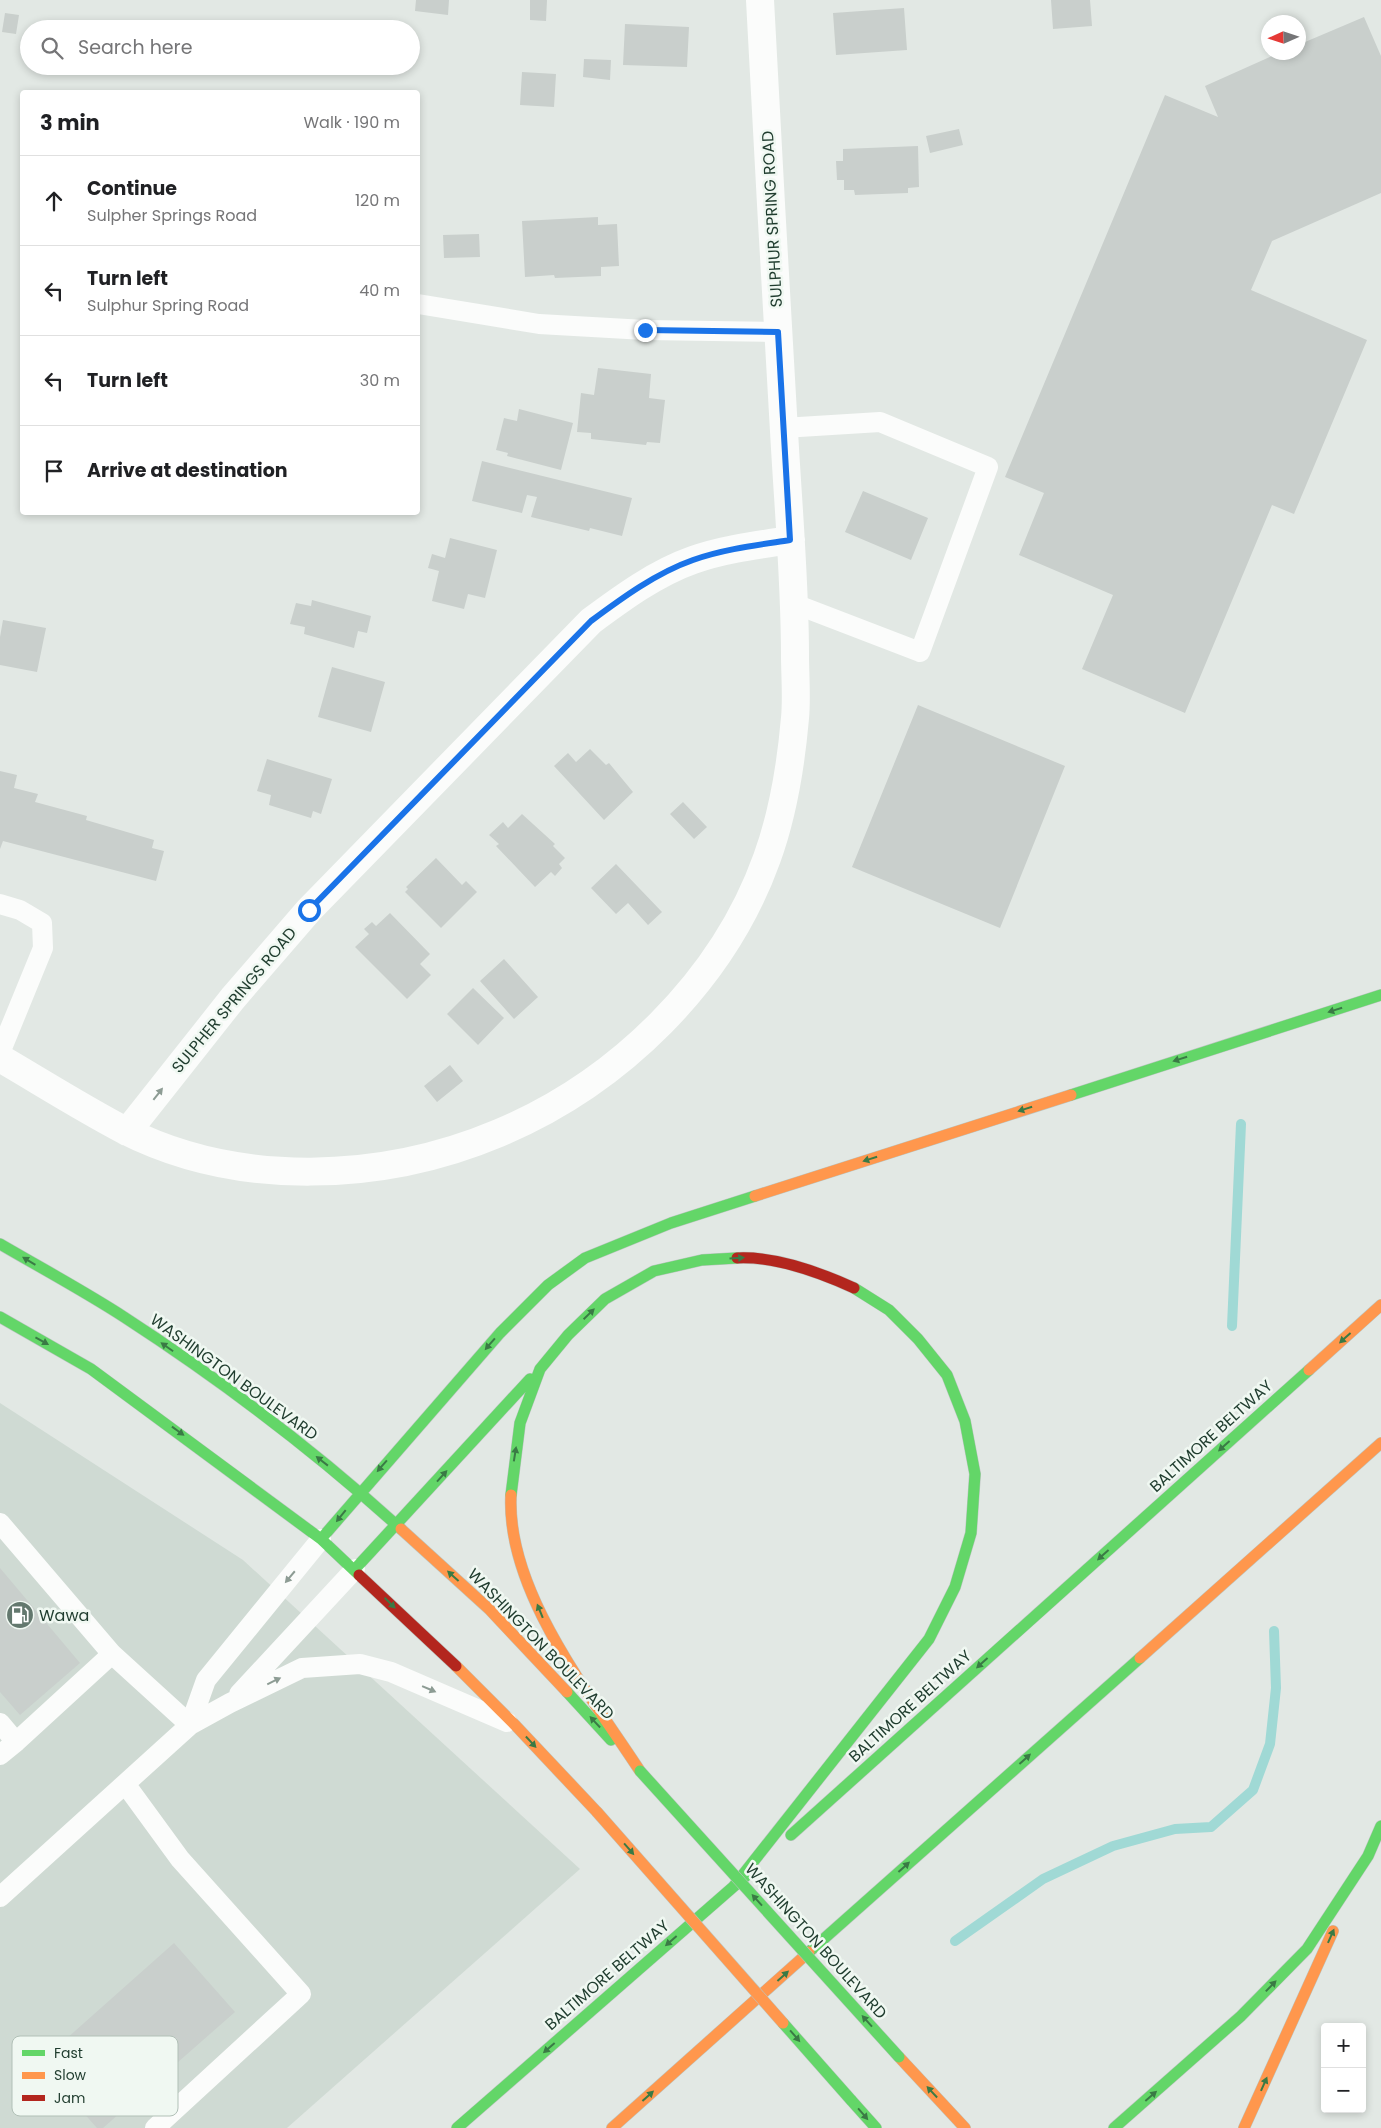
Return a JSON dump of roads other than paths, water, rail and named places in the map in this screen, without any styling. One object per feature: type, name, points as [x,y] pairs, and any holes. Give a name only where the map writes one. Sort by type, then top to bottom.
[{"type":"main road","points":[[321,1539],[500,1333],[548,1285],[585,1258],[671,1222],[1381,995]]},
{"type":"main road","name":"WASHINGTON BOULEVARD","points":[[0,1244],[124,1316],[250,1405],[360,1492],[489,1609],[640,1771],[965,2128]]},
{"type":"main road","points":[[355,1569],[540,1369],[568,1335],[605,1299],[654,1271],[702,1260],[752,1257],[819,1272],[854,1288],[889,1310],[918,1339],[947,1375],[965,1421],[975,1474],[972,1533],[955,1587],[929,1639],[734,1886]]},
{"type":"main road","name":"BALTIMORE BELTWAY","points":[[457,2128],[734,1886],[1381,1305]]},
{"type":"main road","points":[[0,1317],[92,1369],[321,1539],[355,1569],[516,1726],[597,1812],[876,2128]]},
{"type":"main road","points":[[540,1369],[520,1423],[513,1468],[510,1518],[522,1567],[546,1628],[640,1771]]},
{"type":"main road","points":[[612,2128],[1381,1443]]},
{"type":"main road","points":[[1244,2128],[1381,1826]]},
{"type":"main road","points":[[1114,2128],[1241,2016],[1307,1949],[1368,1856]]},
{"type":"street","name":"SULPHUR SPRING ROAD","points":[[0,1058],[127,1132],[203,1160],[270,1171],[335,1172],[397,1164],[464,1148],[527,1121],[590,1085],[660,1025],[700,978],[739,921],[768,858],[785,790],[796,715],[795,604],[760,0]]},
{"type":"street","name":"SULPHER SPRINGS ROAD","points":[[127,1132],[233,998],[309,910],[591,621],[624,596],[692,560],[735,549],[790,540]]},
{"type":"lane","points":[[420,304],[539,324],[645,330],[778,332]]},
{"type":"lane","points":[[784,428],[880,422],[988,468],[920,652],[795,604]]},
{"type":"lane","points":[[0,904],[20,910],[42,924],[43,948],[0,1053]]},
{"type":"lane","points":[[0,1523],[112,1654],[190,1725]]},
{"type":"lane","points":[[190,1725],[206,1680],[321,1539]]},
{"type":"lane","points":[[230,1703],[355,1569]]},
{"type":"lane","points":[[0,1755],[112,1654]]},
{"type":"lane","points":[[0,1897],[126,1785],[190,1725],[302,1668],[360,1664],[390,1672],[516,1726]]},
{"type":"lane","points":[[0,1723],[16,1742]]},
{"type":"lane","points":[[126,1785],[180,1859],[301,1994],[178,2107]]},
{"type":"lane","points":[[155,2128],[168,2116]]},
{"type":"waterway","points":[[1232,1326],[1241,1124]]},
{"type":"waterway","points":[[955,1941],[1043,1879],[1113,1846],[1175,1829],[1211,1827],[1253,1790],[1270,1744],[1276,1688],[1274,1631]]},
{"type":"place","name":"Wawa","points":[[20,1615]]}]
